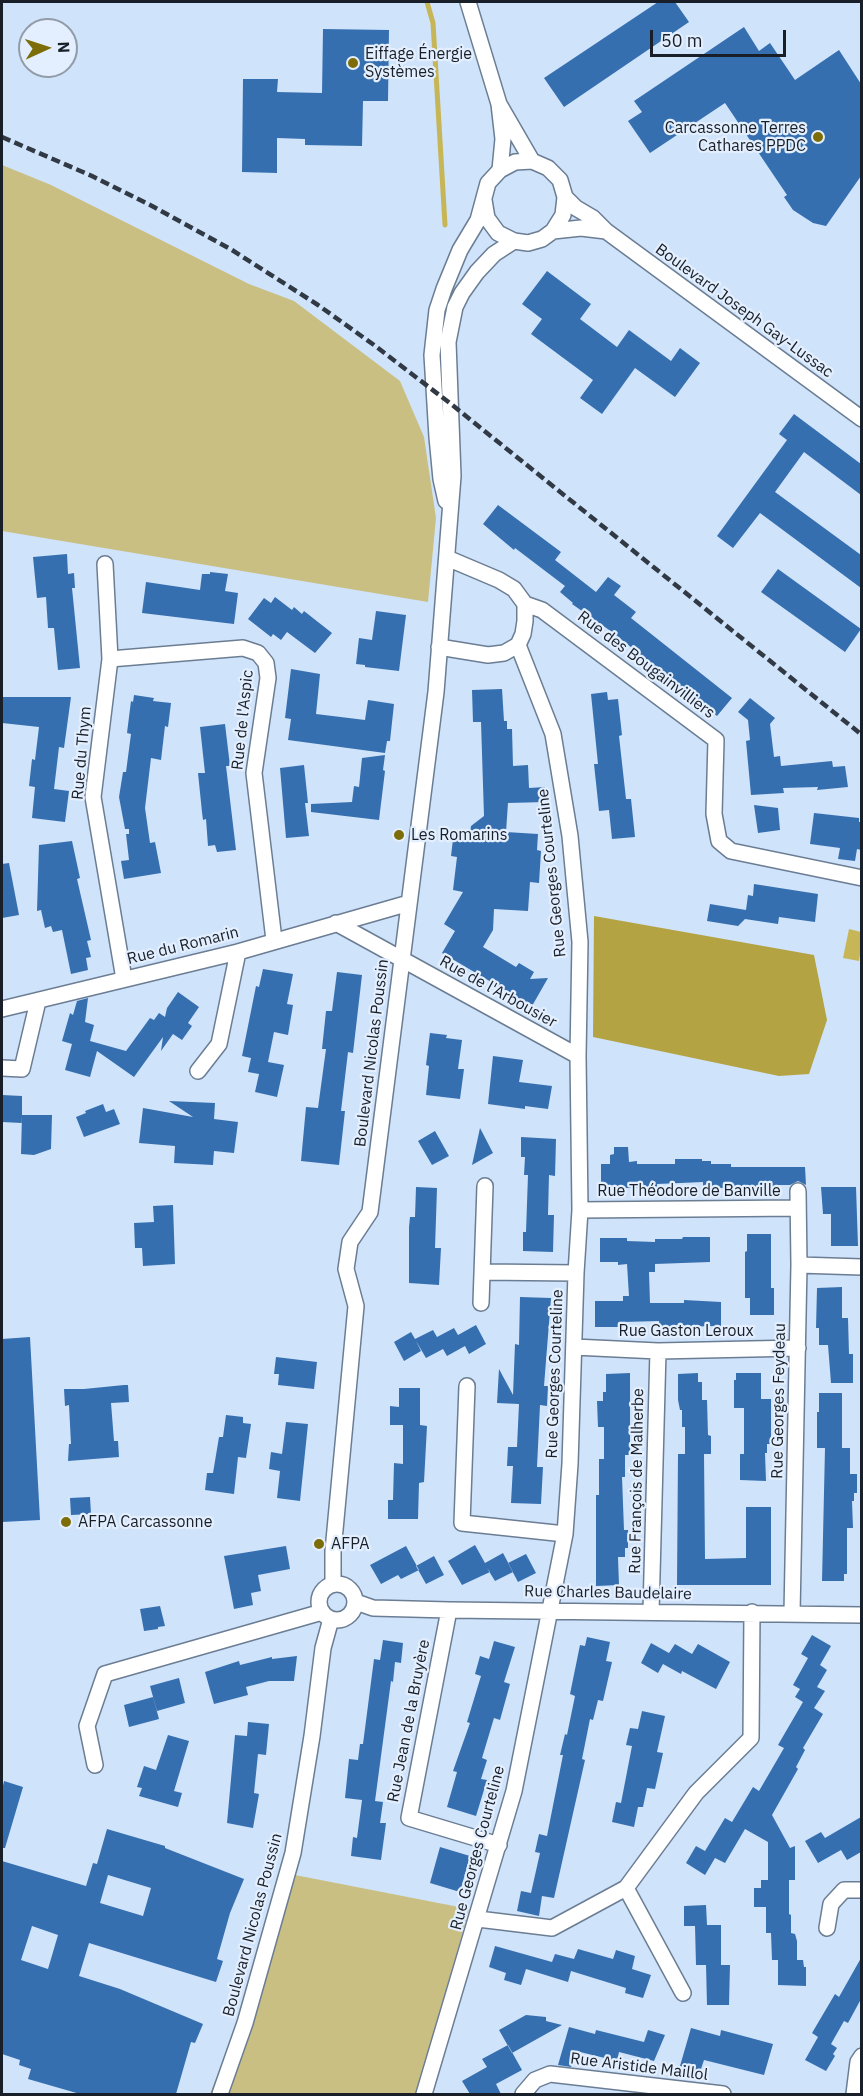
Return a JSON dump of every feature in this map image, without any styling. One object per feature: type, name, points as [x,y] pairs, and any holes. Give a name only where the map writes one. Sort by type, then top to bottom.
[{"type":"street","points":[[468,2],[499,104],[503,139],[500,170]]},
{"type":"street","points":[[499,104],[531,161]]},
{"type":"street","points":[[531,161],[548,168],[560,180],[565,197],[563,215],[553,231],[542,239],[528,243],[514,241],[498,233],[487,218],[484,200],[488,183],[500,170],[515,162],[531,161]]},
{"type":"street","name":"Boulevard Joseph Gay-Lussac","points":[[565,197],[606,231],[861,419]]},
{"type":"street","name":"Boulevard Nicolas Poussin","points":[[451,520],[441,479],[436,437],[432,355],[434,331],[437,310],[444,289],[460,250],[478,220],[484,200]]},
{"type":"street","points":[[553,231],[581,228],[606,231]]},
{"type":"street","name":"Boulevard Nicolas Poussin","points":[[333,1584],[333,1551],[356,1306],[346,1269],[350,1242],[370,1212],[436,692],[451,520],[453,448],[448,342],[462,293],[494,254],[514,241]]},
{"type":"street","points":[[439,647],[488,656],[504,653],[518,645],[523,634],[525,604],[514,589],[499,580],[447,558]]},
{"type":"street","name":"Rue du Thym","points":[[105,564],[110,660],[93,797],[124,979]]},
{"type":"street","name":"Rue des Bougainvilliers","points":[[525,604],[542,610],[716,740],[714,814],[719,841],[731,850],[861,878]]},
{"type":"street","name":"Rue Georges Courteline","points":[[424,2094],[514,1791],[565,1534],[570,1464],[580,1210],[578,1056],[580,942],[570,836],[553,734],[518,645]]},
{"type":"street","name":"Rue de l'Aspic","points":[[110,660],[243,648],[258,653],[266,663],[268,678],[254,774],[274,940]]},
{"type":"street","name":"Rue du Romarin","points":[[2,1010],[238,952],[409,903]]},
{"type":"street","points":[[336,923],[402,959]]},
{"type":"street","points":[[198,1071],[219,1044],[238,952]]},
{"type":"street","name":"Rue de l'Arbousier","points":[[402,959],[578,1056]]},
{"type":"street","points":[[2,1068],[22,1069],[38,1001]]},
{"type":"street","points":[[481,1303],[486,1186]]},
{"type":"street","name":"Rue Georges Feydeau","points":[[792,1613],[798,1348],[798,1191]]},
{"type":"street","name":"Rue Théodore de Banville","points":[[580,1210],[798,1208]]},
{"type":"street","points":[[799,1265],[861,1267]]},
{"type":"street","points":[[483,1272],[576,1273]]},
{"type":"street","name":"Rue Gaston Leroux","points":[[574,1347],[658,1351],[798,1348]]},
{"type":"street","name":"Rue François de Malherbe","points":[[651,1611],[658,1351]]},
{"type":"street","points":[[467,1386],[462,1523],[565,1534]]},
{"type":"street","points":[[95,1765],[87,1726],[105,1674],[326,1616],[337,1620],[348,1617],[353,1612],[356,1602],[349,1587],[344,1584],[333,1584],[320,1595],[319,1600],[326,1616]]},
{"type":"street","name":"Rue Charles Baudelaire","points":[[356,1602],[373,1608],[449,1610],[861,1615]]},
{"type":"street","name":"Rue Jean de la Bruyère","points":[[449,1610],[409,1818],[499,1845]]},
{"type":"street","points":[[477,1919],[552,1928],[626,1888],[696,1793],[751,1737],[752,1612]]},
{"type":"street","name":"Boulevard Nicolas Poussin","points":[[220,2094],[245,2023],[293,1853],[312,1736],[326,1616]]},
{"type":"street","points":[[626,1888],[683,1993]]},
{"type":"street","points":[[827,1929],[831,1904],[844,1890],[861,1890]]},
{"type":"street","points":[[853,2094],[861,2056]]},
{"type":"street","name":"Rue Aristide Maillol","points":[[523,2094],[535,2080],[550,2074],[723,2094]]},
{"type":"shaded area","points":[[2,165],[51,185],[249,284],[294,301],[400,381],[424,437],[436,518],[428,602],[2,531]]},
{"type":"shaded area","points":[[594,916],[814,955],[827,1020],[809,1074],[779,1076],[593,1037]]},
{"type":"shaded area","points":[[849,929],[861,932],[859,961],[843,958]]},
{"type":"shaded area","points":[[295,1875],[469,1909],[418,2094],[210,2094]]},
{"type":"building","points":[[658,2],[675,2],[689,22],[564,107],[544,78]]},
{"type":"building","name":"Carcassonne Terres Cathares PPDC","points":[[744,27],[759,51],[770,43],[795,80],[839,50],[861,84],[861,176],[826,226],[813,223],[793,210],[784,197],[787,195],[725,103],[650,153],[628,121],[642,112],[634,101]]},
{"type":"building","points":[[323,29],[389,30],[388,101],[363,101],[362,146],[305,145],[305,139],[277,138],[277,173],[242,172],[243,79],[278,79],[277,92],[322,93]]},
{"type":"building","points":[[547,271],[591,304],[580,319],[617,347],[629,330],[671,361],[680,348],[700,363],[675,397],[635,368],[602,414],[580,398],[593,380],[531,334],[542,319],[522,304]]},
{"type":"building","points":[[794,414],[861,464],[861,495],[804,452],[775,492],[861,555],[861,588],[760,513],[733,548],[717,536],[787,440],[779,434]]},
{"type":"building","points":[[498,505],[561,552],[555,560],[596,592],[608,577],[621,586],[614,595],[636,612],[631,618],[732,698],[717,716],[612,632],[572,604],[560,592],[565,586],[515,548],[514,550],[483,524]]},
{"type":"building","points":[[67,554],[68,574],[74,573],[75,588],[72,588],[80,668],[58,670],[54,628],[48,628],[46,597],[37,598],[33,557]]},
{"type":"building","points":[[778,569],[861,629],[845,652],[761,592]]},
{"type":"building","points":[[210,572],[228,574],[225,591],[238,593],[234,624],[142,613],[146,582],[200,590],[202,574],[210,574]]},
{"type":"building","points":[[275,597],[292,610],[294,607],[302,614],[304,611],[332,633],[315,653],[287,632],[281,640],[273,634],[271,637],[248,619],[264,598],[271,603]]},
{"type":"building","points":[[376,611],[406,615],[399,671],[356,664],[359,638],[372,640]]},
{"type":"building","points":[[291,669],[320,674],[316,714],[365,720],[368,700],[394,704],[390,741],[387,741],[385,753],[288,740],[291,719],[285,718]]},
{"type":"building","points":[[502,689],[504,721],[507,721],[507,729],[512,729],[513,766],[528,765],[529,788],[545,787],[545,802],[508,803],[506,832],[538,834],[537,850],[541,851],[539,883],[530,882],[528,911],[494,909],[493,930],[483,947],[516,967],[519,963],[534,972],[530,979],[548,978],[532,1006],[442,953],[455,931],[444,924],[463,892],[453,890],[457,857],[451,856],[454,831],[470,833],[471,826],[484,816],[481,722],[473,722],[472,690]]},
{"type":"building","points":[[607,692],[608,700],[618,699],[622,735],[619,736],[626,799],[631,799],[635,837],[612,839],[609,810],[599,811],[594,764],[598,764],[591,694]]},
{"type":"building","points":[[134,695],[154,698],[153,701],[171,703],[168,727],[165,726],[161,760],[151,758],[145,808],[150,843],[155,842],[161,873],[124,879],[121,861],[129,860],[126,834],[129,834],[129,829],[125,829],[119,797],[123,772],[126,772],[131,734],[127,733],[131,701],[133,702]]},
{"type":"building","points":[[2,697],[71,697],[64,748],[59,747],[54,789],[69,791],[65,822],[32,818],[35,787],[29,786],[39,727],[2,723]]},
{"type":"building","points":[[750,698],[775,718],[770,724],[774,757],[780,756],[781,766],[832,761],[833,767],[845,766],[848,787],[817,790],[818,787],[783,788],[784,793],[751,795],[746,741],[750,740],[748,720],[738,712]]},
{"type":"building","points":[[225,724],[230,766],[226,766],[236,850],[217,852],[215,845],[208,846],[206,819],[203,820],[198,773],[205,773],[200,727]]},
{"type":"building","points":[[385,755],[379,820],[311,812],[311,804],[352,802],[354,786],[359,787],[362,758]]},
{"type":"building","points":[[304,765],[309,836],[286,838],[280,768]]},
{"type":"building","points":[[754,805],[778,808],[780,830],[758,833]]},
{"type":"building","points":[[814,813],[859,818],[861,850],[857,849],[855,861],[838,859],[840,848],[810,844]]},
{"type":"building","points":[[72,841],[80,878],[77,879],[91,940],[87,941],[91,957],[86,958],[88,970],[71,974],[62,930],[53,932],[51,926],[45,928],[41,910],[37,911],[39,845]]},
{"type":"building","points":[[9,863],[19,915],[2,918],[2,864]]},
{"type":"building","points":[[754,884],[818,894],[815,922],[779,917],[778,924],[745,919],[738,926],[707,921],[710,904],[746,910],[748,895],[753,896]]},
{"type":"building","points":[[263,969],[293,974],[287,1004],[293,1005],[288,1035],[274,1032],[268,1062],[284,1065],[277,1097],[255,1092],[259,1074],[248,1072],[251,1058],[242,1056],[256,986],[259,987]]},
{"type":"building","points":[[337,972],[362,975],[353,1053],[348,1052],[341,1111],[345,1111],[339,1165],[301,1161],[306,1107],[318,1108],[326,1049],[322,1049],[326,1011],[332,1011]]},
{"type":"building","points":[[178,992],[199,1007],[188,1023],[192,1026],[182,1040],[173,1034],[161,1051],[163,1037],[134,1077],[97,1051],[90,1077],[65,1070],[72,1044],[62,1041],[70,1013],[73,1015],[77,1001],[88,998],[85,1022],[94,1025],[90,1041],[126,1051],[150,1018],[154,1020],[159,1013],[165,1017],[167,1008]]},
{"type":"building","points":[[430,1033],[462,1040],[458,1069],[464,1069],[460,1099],[426,1095],[429,1066],[426,1065]]},
{"type":"building","points":[[493,1056],[523,1060],[519,1082],[552,1086],[548,1109],[525,1106],[525,1109],[488,1104]]},
{"type":"building","points":[[2,1095],[22,1096],[22,1123],[2,1122]]},
{"type":"building","points":[[169,1101],[215,1103],[214,1119],[238,1122],[234,1153],[214,1151],[213,1165],[174,1163],[175,1146],[139,1143],[143,1108],[193,1117]]},
{"type":"building","points":[[103,1104],[106,1112],[114,1109],[120,1124],[84,1137],[76,1117]]},
{"type":"building","points":[[22,1115],[52,1115],[51,1149],[34,1155],[21,1154]]},
{"type":"building","points":[[480,1128],[493,1153],[472,1165]]},
{"type":"building","points":[[435,1131],[449,1156],[432,1165],[418,1141]]},
{"type":"building","points":[[521,1137],[556,1139],[555,1176],[549,1175],[548,1215],[554,1215],[553,1252],[523,1251],[528,1175],[524,1175],[525,1157],[521,1157]]},
{"type":"building","points":[[614,1147],[628,1147],[629,1162],[637,1161],[637,1164],[675,1164],[675,1159],[702,1159],[702,1161],[711,1161],[711,1164],[731,1164],[731,1167],[805,1167],[806,1185],[798,1181],[790,1185],[776,1185],[776,1191],[749,1191],[749,1188],[703,1188],[703,1182],[657,1184],[657,1188],[601,1188],[601,1164],[610,1164],[610,1155],[614,1154]]},
{"type":"building","points":[[416,1187],[437,1188],[435,1248],[441,1248],[439,1285],[409,1283],[409,1227],[410,1217],[415,1217]]},
{"type":"building","points":[[821,1187],[856,1187],[858,1246],[831,1246],[831,1214],[823,1214]]},
{"type":"building","points":[[173,1205],[175,1264],[143,1266],[142,1248],[135,1248],[134,1223],[154,1222],[153,1206]]},
{"type":"building","points":[[747,1234],[771,1234],[771,1288],[774,1288],[774,1315],[750,1315],[750,1298],[745,1298]]},
{"type":"building","points":[[683,1237],[710,1237],[710,1262],[655,1264],[655,1272],[649,1272],[650,1303],[684,1303],[684,1300],[721,1302],[721,1326],[659,1327],[659,1321],[623,1322],[623,1327],[595,1327],[595,1301],[623,1301],[623,1296],[629,1296],[627,1264],[600,1262],[600,1238],[627,1238],[627,1241],[655,1242],[655,1239],[682,1239]]},
{"type":"building","points":[[842,1287],[842,1318],[848,1318],[849,1354],[853,1354],[853,1383],[831,1383],[828,1345],[819,1345],[819,1328],[816,1328],[817,1288]]},
{"type":"building","points":[[520,1297],[551,1298],[544,1386],[548,1386],[547,1406],[540,1405],[537,1467],[543,1467],[541,1504],[511,1503],[513,1466],[507,1466],[508,1447],[517,1447],[519,1404],[497,1403],[499,1369],[513,1395],[515,1344],[519,1345]]},
{"type":"building","points":[[476,1325],[486,1344],[469,1354],[465,1346],[447,1356],[443,1349],[426,1358],[416,1341],[421,1351],[404,1361],[394,1342],[411,1332],[415,1339],[433,1330],[437,1337],[454,1328],[458,1335]]},
{"type":"building","points":[[30,1337],[40,1520],[2,1522],[2,1339]]},
{"type":"building","points":[[276,1357],[317,1362],[314,1389],[278,1385],[279,1374],[274,1374]]},
{"type":"building","points":[[630,1373],[630,1455],[625,1455],[625,1477],[622,1477],[624,1530],[628,1530],[628,1548],[625,1548],[625,1557],[618,1557],[619,1585],[596,1586],[596,1495],[599,1495],[599,1459],[604,1459],[604,1427],[598,1427],[597,1401],[603,1401],[603,1392],[606,1392],[606,1374]]},
{"type":"building","points":[[698,1373],[698,1382],[702,1382],[702,1400],[707,1400],[708,1435],[711,1436],[711,1454],[704,1454],[705,1559],[746,1558],[746,1507],[771,1507],[771,1585],[677,1585],[678,1454],[685,1454],[685,1427],[682,1427],[682,1410],[680,1410],[678,1400],[678,1374]]},
{"type":"building","points":[[736,1373],[761,1373],[761,1399],[771,1399],[771,1444],[767,1444],[767,1453],[765,1453],[766,1481],[740,1480],[740,1454],[744,1454],[744,1408],[734,1408]]},
{"type":"building","points":[[128,1385],[129,1402],[111,1403],[114,1441],[118,1441],[119,1457],[68,1461],[69,1444],[71,1444],[69,1405],[65,1406],[64,1389]]},
{"type":"building","points":[[399,1388],[420,1388],[420,1425],[427,1426],[424,1482],[419,1483],[418,1519],[388,1519],[388,1500],[393,1500],[394,1463],[403,1464],[403,1425],[390,1425],[390,1406],[399,1407]]},
{"type":"building","points":[[819,1393],[842,1393],[842,1448],[850,1448],[850,1474],[857,1474],[857,1493],[854,1493],[854,1501],[852,1501],[853,1528],[847,1528],[847,1574],[844,1574],[844,1581],[822,1581],[825,1448],[817,1448]]},
{"type":"building","points":[[226,1415],[243,1417],[243,1423],[251,1424],[246,1458],[238,1457],[234,1494],[205,1490],[207,1473],[213,1473],[219,1437],[223,1437]]},
{"type":"building","points":[[286,1422],[308,1424],[300,1501],[277,1498],[280,1471],[269,1469],[271,1452],[282,1454]]},
{"type":"building","points":[[90,1497],[91,1514],[71,1515],[70,1498]]},
{"type":"building","points":[[475,1545],[485,1563],[503,1553],[513,1572],[495,1581],[490,1572],[462,1585],[448,1561]]},
{"type":"building","points":[[286,1546],[290,1569],[258,1575],[261,1591],[251,1593],[253,1605],[234,1609],[224,1556]]},
{"type":"building","points":[[406,1546],[419,1570],[401,1579],[398,1575],[381,1584],[370,1565]]},
{"type":"building","points":[[526,1554],[536,1573],[518,1582],[508,1563]]},
{"type":"building","points":[[434,1556],[444,1575],[426,1584],[416,1566]]},
{"type":"building","points":[[160,1606],[165,1626],[144,1631],[140,1609]]},
{"type":"building","points":[[812,1635],[831,1646],[820,1665],[827,1670],[817,1687],[825,1691],[814,1708],[823,1714],[803,1748],[805,1750],[796,1767],[798,1769],[772,1815],[790,1848],[795,1846],[795,1880],[789,1880],[789,1914],[791,1915],[791,1933],[795,1934],[797,1941],[797,1960],[803,1960],[804,1967],[806,1967],[806,1986],[778,1985],[778,1960],[772,1960],[771,1933],[766,1933],[766,1907],[754,1907],[754,1888],[761,1888],[761,1880],[768,1880],[768,1842],[745,1829],[725,1863],[715,1858],[705,1875],[686,1863],[696,1846],[705,1851],[725,1818],[732,1822],[753,1787],[759,1791],[784,1748],[778,1745],[803,1702],[795,1697],[800,1689],[793,1685],[808,1658],[801,1654]]},
{"type":"building","points":[[587,1637],[610,1642],[606,1661],[612,1662],[603,1701],[598,1700],[593,1720],[590,1719],[582,1759],[585,1760],[554,1898],[542,1896],[539,1916],[517,1911],[521,1891],[531,1893],[540,1853],[535,1852],[539,1834],[547,1836],[563,1755],[560,1755],[565,1734],[567,1735],[575,1696],[570,1694],[580,1645],[585,1646]]},
{"type":"building","points":[[383,1640],[403,1643],[401,1663],[395,1662],[393,1682],[391,1681],[375,1801],[383,1802],[380,1823],[386,1823],[381,1860],[351,1856],[353,1837],[357,1838],[362,1800],[345,1798],[349,1759],[358,1760],[360,1744],[363,1744],[374,1659],[380,1660]]},
{"type":"building","points":[[494,1641],[515,1647],[504,1682],[510,1684],[500,1720],[494,1718],[482,1758],[487,1760],[481,1779],[487,1780],[476,1816],[447,1807],[457,1772],[453,1771],[470,1723],[467,1722],[481,1676],[475,1674],[480,1656],[489,1659]]},
{"type":"building","points":[[651,1643],[669,1653],[675,1644],[692,1654],[698,1644],[730,1662],[716,1689],[663,1664],[658,1673],[641,1663]]},
{"type":"building","points":[[297,1656],[294,1681],[269,1681],[246,1687],[248,1695],[214,1704],[205,1672],[239,1661],[240,1665],[272,1657],[272,1659]]},
{"type":"building","points":[[179,1678],[185,1703],[157,1711],[150,1686]]},
{"type":"building","points":[[153,1697],[159,1719],[129,1727],[124,1705]]},
{"type":"building","points":[[642,1711],[665,1716],[657,1752],[663,1753],[655,1789],[647,1788],[643,1807],[638,1807],[634,1827],[612,1822],[616,1802],[621,1803],[632,1746],[626,1745],[630,1728],[638,1729]]},
{"type":"building","points":[[248,1722],[269,1724],[266,1755],[258,1754],[254,1793],[259,1794],[253,1828],[227,1823],[235,1735],[247,1736]]},
{"type":"building","points":[[168,1735],[189,1741],[174,1791],[182,1793],[178,1807],[139,1796],[142,1788],[137,1787],[144,1766],[156,1770]]},
{"type":"building","points":[[4,1781],[23,1787],[5,1848],[2,1848],[2,1790]]},
{"type":"building","points":[[861,1817],[861,1852],[847,1860],[841,1850],[818,1863],[805,1841],[821,1832],[825,1838]]},
{"type":"building","points":[[107,1829],[165,1846],[165,1848],[244,1879],[230,1913],[217,1959],[223,1961],[216,1982],[89,1943],[79,1976],[120,1989],[203,2024],[195,2043],[191,2042],[176,2094],[80,2094],[28,2079],[31,2069],[19,2065],[20,2060],[2,2054],[2,1861],[86,1886],[93,1863],[97,1864]],"holes":[[[108,1875],[151,1888],[143,1916],[100,1903]],[[32,1926],[58,1935],[48,1969],[21,1960]]]},
{"type":"building","points":[[440,1847],[470,1856],[460,1892],[430,1883]]},
{"type":"building","points":[[706,1905],[707,1925],[721,1925],[721,1965],[730,1965],[729,2005],[707,2005],[706,1965],[696,1965],[695,1926],[684,1926],[684,1906]]},
{"type":"building","points":[[495,1946],[552,1962],[555,1954],[574,1959],[578,1949],[613,1959],[616,1950],[635,1956],[632,1969],[651,1975],[643,1998],[625,1993],[626,1988],[571,1971],[568,1982],[526,1969],[521,1985],[504,1980],[506,1973],[489,1967]]},
{"type":"building","points":[[861,1958],[861,1999],[848,2023],[844,2021],[831,2044],[837,2048],[826,2071],[805,2060],[818,2037],[812,2033],[835,1994],[839,1997]]},
{"type":"building","points":[[526,2015],[546,2017],[546,2021],[562,2025],[512,2053],[499,2030]]},
{"type":"building","points":[[569,2027],[595,2034],[596,2030],[644,2042],[648,2030],[665,2035],[654,2061],[619,2052],[617,2061],[576,2051],[571,2067],[558,2065]]},
{"type":"building","points":[[691,2028],[720,2036],[721,2030],[773,2044],[764,2075],[704,2060],[700,2072],[680,2066]]},
{"type":"building","points":[[508,2045],[522,2070],[496,2084],[501,2094],[470,2094],[462,2081],[487,2067],[482,2059]]},
{"type":"waterway","points":[[427,2],[433,23],[445,225]]},
{"type":"railway","points":[[2,137],[92,176],[152,206],[232,250],[318,305],[451,404],[862,735]]},
{"type":"place","name":"Eiffage Énergie Systèmes","points":[[353,63]]},
{"type":"place","name":"Carcassonne Terres Cathares PPDC","points":[[818,137]]},
{"type":"place","name":"Les Romarins","points":[[399,835]]},
{"type":"place","name":"AFPA Carcassonne","points":[[66,1522]]},
{"type":"place","name":"AFPA","points":[[319,1544]]}]
